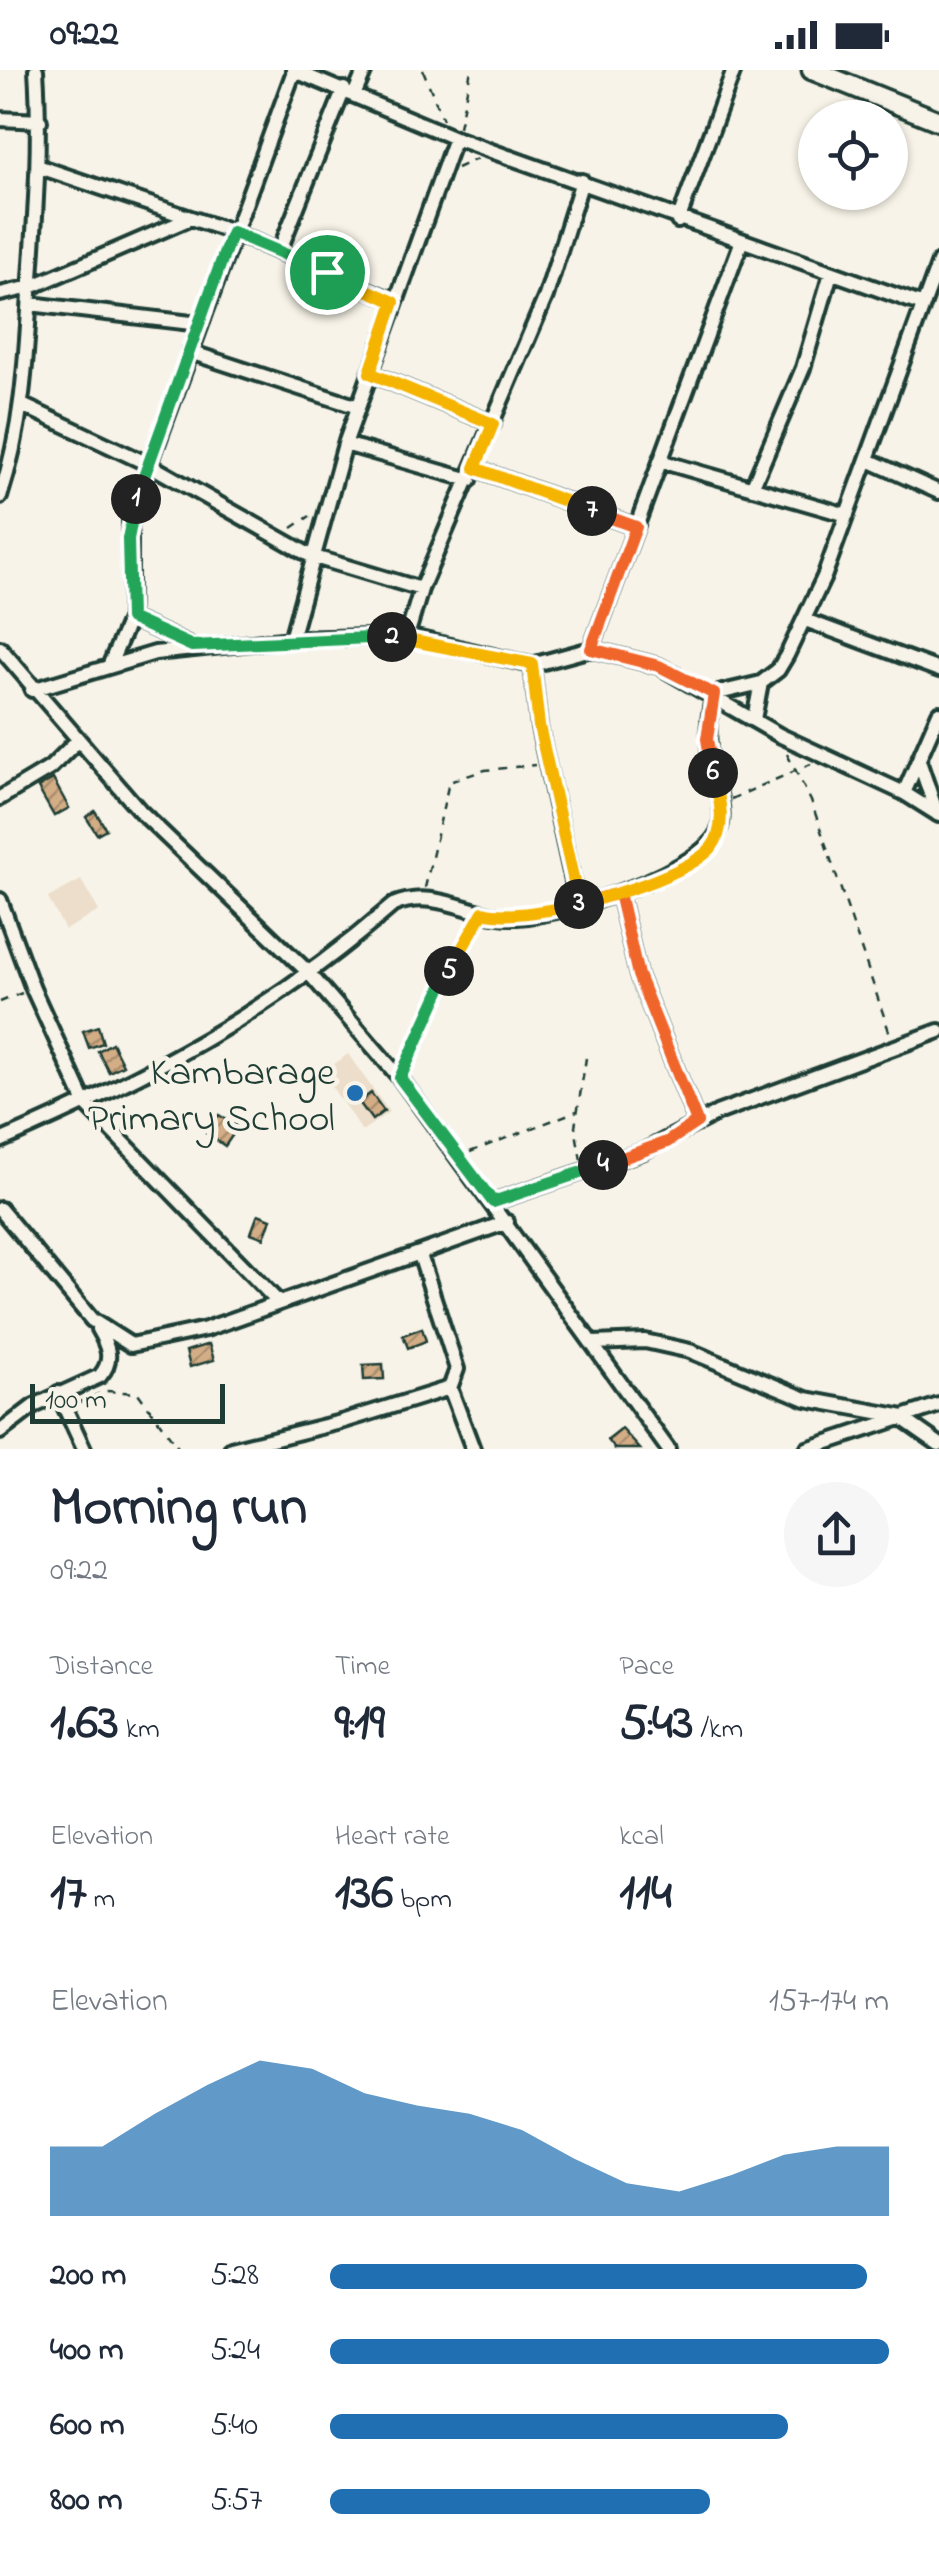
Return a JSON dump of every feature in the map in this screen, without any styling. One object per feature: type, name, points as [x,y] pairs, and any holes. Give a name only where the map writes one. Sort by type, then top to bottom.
[{"type":"street","points":[[0,498],[15,452],[22,405],[40,167],[36,70]]},
{"type":"street","points":[[110,664],[130,618],[130,518],[293,70],[456,138],[923,305]]},
{"type":"street","points":[[279,252],[349,91],[365,70]]},
{"type":"street","points":[[678,220],[734,70]]},
{"type":"street","points":[[812,70],[939,121]]},
{"type":"street","points":[[0,119],[40,120]]},
{"type":"street","points":[[291,639],[345,444],[456,138]]},
{"type":"street","points":[[40,167],[232,232],[394,302]]},
{"type":"street","points":[[407,636],[422,590],[546,296],[582,181]]},
{"type":"street","points":[[0,294],[31,287],[191,218]]},
{"type":"street","points":[[591,649],[706,326],[741,243]]},
{"type":"street","points":[[714,694],[762,683],[778,670],[804,620],[847,516],[939,262]]},
{"type":"street","points":[[752,488],[802,368],[831,274]]},
{"type":"street","points":[[30,304],[200,324]]},
{"type":"street","points":[[190,352],[358,407]]},
{"type":"street","points":[[370,373],[493,424]]},
{"type":"street","points":[[22,405],[148,464],[311,556],[422,590]]},
{"type":"street","points":[[345,444],[473,474],[636,527]]},
{"type":"street","points":[[0,454],[15,452]]},
{"type":"street","points":[[868,460],[939,492]]},
{"type":"street","points":[[660,461],[847,516]]},
{"type":"street","points":[[130,618],[192,646]]},
{"type":"street","points":[[804,620],[939,670]]},
{"type":"street","points":[[32,690],[110,664],[192,646],[407,636],[532,664],[591,649],[659,666],[714,694],[779,735],[904,793],[938,814]]},
{"type":"street","points":[[2,654],[152,822],[308,972],[400,1078],[668,1449]]},
{"type":"street","points":[[532,664],[546,763],[578,904]]},
{"type":"street","points":[[754,719],[762,683]]},
{"type":"street","points":[[0,1141],[175,1060],[308,972],[393,904],[423,897],[514,917],[619,893],[692,861],[712,847],[721,824],[707,739],[714,694]]},
{"type":"street","points":[[904,793],[939,713]]},
{"type":"street","points":[[0,798],[50,768],[77,741]]},
{"type":"street","points":[[919,760],[938,814]]},
{"type":"street","points":[[619,893],[638,975],[697,1122]]},
{"type":"street","points":[[0,900],[32,989],[85,1103],[279,1303]]},
{"type":"street","points":[[493,1202],[667,1142],[697,1122],[939,1030]]},
{"type":"street","points":[[0,1210],[6,1224],[92,1320],[106,1341],[108,1367]]},
{"type":"street","points":[[0,1432],[58,1394],[92,1381],[131,1345],[206,1328],[506,1222]]},
{"type":"street","points":[[420,1255],[457,1368],[450,1388],[473,1449]]},
{"type":"street","points":[[92,1320],[131,1345]]},
{"type":"street","points":[[593,1343],[664,1344],[753,1374],[806,1398],[899,1416],[939,1444]]},
{"type":"street","points":[[231,1449],[450,1388]]},
{"type":"street","points":[[58,1394],[84,1449]]},
{"type":"street","points":[[807,1449],[939,1405]]},
{"type":"path","points":[[423,70],[435,104],[456,138]]},
{"type":"path","points":[[456,138],[471,70]]},
{"type":"path","points":[[442,176],[502,152]]},
{"type":"path","points":[[277,536],[328,503]]},
{"type":"path","points":[[779,735],[811,802],[857,948],[895,1048]]},
{"type":"path","points":[[720,802],[825,756]]},
{"type":"path","points":[[423,897],[449,782],[484,770],[546,763]]},
{"type":"path","points":[[400,1078],[439,992],[483,912]]},
{"type":"path","points":[[0,1002],[32,989]]},
{"type":"path","points":[[586,1058],[576,1146],[586,1170]]},
{"type":"path","points":[[459,1156],[577,1111]]},
{"type":"path","points":[[66,1408],[106,1391],[138,1393],[179,1449]]},
{"type":"shaded area","points":[[81,880],[99,911],[65,930],[48,898]]},
{"type":"shaded area","name":"Kambarage Primary School","points":[[348,1054],[389,1112],[362,1131],[322,1073]]},
{"type":"building","points":[[53,779],[69,808],[54,816],[38,788]]},
{"type":"building","points":[[95,811],[106,829],[97,834],[86,817]]},
{"type":"building","points":[[98,1026],[103,1043],[89,1048],[83,1031]]},
{"type":"building","points":[[112,1043],[123,1065],[109,1072],[98,1051]]},
{"type":"building","points":[[371,1093],[384,1111],[372,1120],[359,1102]]},
{"type":"building","points":[[219,1115],[238,1127],[225,1146],[206,1133]]},
{"type":"building","points":[[258,1214],[271,1219],[264,1238],[251,1233]]},
{"type":"building","points":[[422,1328],[426,1341],[408,1348],[403,1335]]},
{"type":"building","points":[[209,1344],[214,1360],[190,1367],[186,1351]]},
{"type":"building","points":[[383,1364],[384,1379],[364,1380],[363,1365]]},
{"type":"building","points":[[622,1429],[640,1449],[615,1449],[608,1440]]},
{"type":"place","name":"Kambarage Primary School","points":[[355,1093]]},
{"type":"route","points":[[327,272],[232,232],[130,518],[130,618],[192,646],[407,636],[511,663],[532,664],[539,726],[578,904],[619,893],[638,975],[697,1122],[667,1142],[493,1202],[400,1078],[422,1027],[483,912],[495,916],[530,915],[578,904],[619,893],[692,861],[712,847],[721,824],[707,739],[714,694],[659,666],[591,649],[636,527],[475,468],[493,424],[370,373],[394,302],[327,272]]}]
